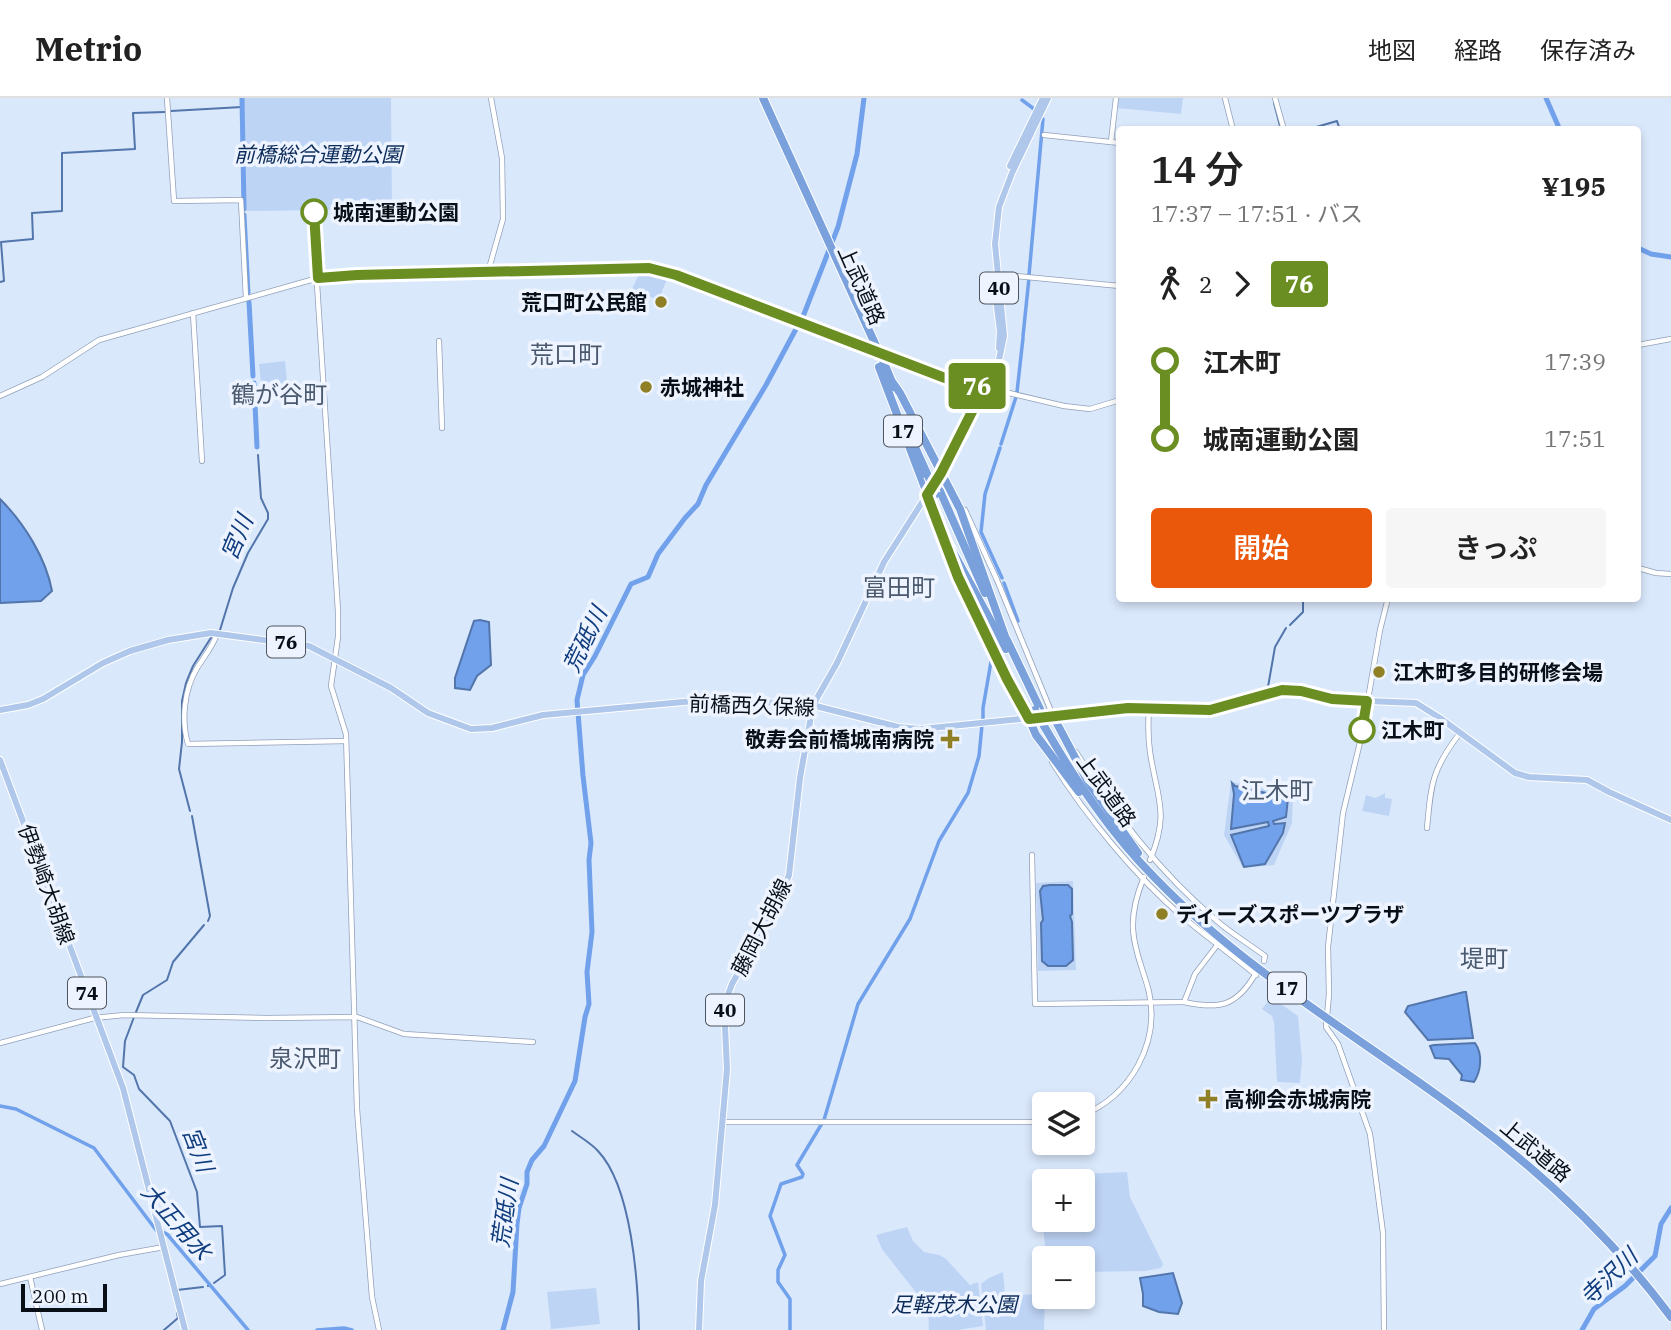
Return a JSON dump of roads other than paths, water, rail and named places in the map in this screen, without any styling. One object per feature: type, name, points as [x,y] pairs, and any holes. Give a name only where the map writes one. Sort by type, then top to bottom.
[{"type":"highway","name":"上武道路","points":[[761,98],[839,269],[927,476],[937,490],[1041,717]]},
{"type":"highway","name":"上武道路","points":[[876,354],[892,383],[927,476]]},
{"type":"highway","name":"17","points":[[892,383],[900,393],[941,473],[937,490],[942,530],[1006,649]]},
{"type":"highway","name":"上武道路","points":[[937,490],[1006,649],[1041,717],[1083,790],[1138,857],[1206,926],[1510,1150],[1559,1191],[1623,1253],[1671,1310]]},
{"type":"highway","name":"17","points":[[937,490],[960,509],[1006,639]]},
{"type":"highway","points":[[1053,716],[1088,782],[1138,857]]},
{"type":"highway","points":[[1041,717],[1036,728],[1041,741]]},
{"type":"highway","points":[[1029,719],[1041,741],[1104,825],[1138,857]]},
{"type":"highway","name":"上武道路","points":[[1623,1253],[1671,1318]]},
{"type":"main road","name":"40","points":[[941,473],[965,435],[994,368],[999,345],[992,233],[999,194],[1045,98]]},
{"type":"main road","name":"藤岡大胡線","points":[[699,1330],[701,1281],[715,1205],[727,1069],[724,1005],[732,984],[780,897],[789,875],[798,791],[813,705],[884,562],[937,490]]},
{"type":"main road","name":"前橋西久保線","points":[[0,710],[28,705],[53,695],[103,663],[130,651],[168,640],[217,634],[302,644],[391,688],[428,713],[471,729],[486,729],[532,717],[694,701],[793,702],[912,729],[1128,708],[1210,710],[1232,706],[1268,692],[1285,690],[1332,699],[1416,703],[1515,773],[1529,777],[1591,781],[1608,792],[1671,820]]},
{"type":"main road","name":"伊勢崎大胡線","points":[[0,760],[130,1108],[185,1330]]},
{"type":"street","points":[[167,98],[174,201],[241,200],[246,298]]},
{"type":"street","points":[[488,272],[503,219],[502,158],[491,98]]},
{"type":"street","points":[[1111,142],[1116,98]]},
{"type":"street","points":[[1225,98],[1232,126]]},
{"type":"street","points":[[1275,98],[1283,126]]},
{"type":"street","points":[[1044,135],[1116,143]]},
{"type":"street","points":[[314,212],[338,611],[331,691],[344,725],[346,741],[353,1017],[372,1297],[379,1330]]},
{"type":"street","points":[[0,396],[42,377],[99,341],[318,278],[649,268],[676,275],[945,378],[1082,409],[1097,408],[1116,401]]},
{"type":"street","points":[[995,274],[1116,286]]},
{"type":"street","points":[[193,313],[202,461]]},
{"type":"street","points":[[1641,344],[1671,339]]},
{"type":"street","points":[[439,341],[442,428]]},
{"type":"street","points":[[960,509],[965,510],[1027,651],[1046,706],[1041,717]]},
{"type":"street","points":[[942,530],[940,534],[958,577],[1029,719]]},
{"type":"street","points":[[1641,569],[1671,574]]},
{"type":"street","points":[[1384,1330],[1383,1233],[1370,1134],[1338,1044],[1326,1029],[1328,947],[1343,813],[1387,602]]},
{"type":"street","points":[[217,634],[187,691],[184,712],[188,744],[346,741]]},
{"type":"street","points":[[1043,695],[1053,716]]},
{"type":"street","points":[[1149,708],[1150,753],[1161,808],[1159,833],[1151,858]]},
{"type":"street","points":[[1427,828],[1436,768],[1460,733]]},
{"type":"street","points":[[1067,742],[1072,745],[1124,824],[1151,858],[1215,920],[1265,956],[1264,961]]},
{"type":"street","points":[[1032,855],[1035,1004],[1224,1004],[1241,994],[1257,973],[1185,919],[1112,844],[1070,791],[1048,756],[1049,752]]},
{"type":"street","points":[[1095,1108],[1113,1097],[1130,1080],[1149,1040],[1151,1002],[1133,932],[1134,909],[1144,875]]},
{"type":"street","points":[[1184,1002],[1195,974],[1218,944]]},
{"type":"street","points":[[0,1043],[97,1017],[353,1017],[406,1034],[533,1042]]},
{"type":"street","points":[[722,1122],[1032,1122]]},
{"type":"street","points":[[0,1284],[164,1247]]},
{"type":"street","points":[[30,1277],[42,1330]]},
{"type":"water","points":[[0,499],[25,530],[45,566],[52,591],[41,601],[0,603]]},
{"type":"water","points":[[474,621],[489,622],[491,665],[477,676],[470,690],[455,688],[455,678]]},
{"type":"water","points":[[1232,783],[1235,786],[1288,798],[1286,817],[1273,821],[1274,824],[1285,823],[1283,833],[1265,864],[1244,867],[1231,835],[1269,826],[1268,822],[1231,829],[1234,794]]},
{"type":"water","points":[[1068,885],[1072,889],[1070,916],[1073,960],[1066,966],[1048,966],[1042,961],[1043,920],[1040,891],[1043,886]]},
{"type":"water","points":[[1466,992],[1473,1038],[1428,1040],[1405,1012],[1408,1006]]},
{"type":"water","points":[[1475,1043],[1480,1063],[1474,1082],[1461,1080],[1462,1075],[1449,1059],[1435,1058],[1430,1046],[1434,1045]]},
{"type":"water","points":[[1173,1273],[1182,1303],[1178,1314],[1159,1312],[1143,1306],[1140,1278]]},
{"type":"waterway","name":"宮川","points":[[242,98],[244,209]]},
{"type":"waterway","name":"荒砥川","points":[[503,1330],[513,1292],[517,1224],[527,1184],[527,1172],[532,1160],[544,1146],[575,1081],[589,1004],[587,972],[592,932],[589,860],[591,843],[577,700],[583,675],[631,584],[648,577],[658,554],[698,504],[706,485],[766,385],[804,314],[838,227],[857,154],[864,98]]},
{"type":"waterway","name":"寺沢川","points":[[1546,98],[1558,126]]},
{"type":"waterway","points":[[1022,100],[1034,109]]},
{"type":"waterway","points":[[1274,103],[1280,126]]},
{"type":"waterway","points":[[171,111],[242,107]]},
{"type":"waterway","points":[[0,282],[4,281],[1,242],[33,239],[32,213],[62,211],[62,153],[135,149],[133,113],[165,112]]},
{"type":"waterway","points":[[1029,275],[1043,119]]},
{"type":"waterway","points":[[1320,126],[1337,121],[1339,126]]},
{"type":"waterway","name":"宮川","points":[[244,215],[248,293]]},
{"type":"waterway","name":"寺沢川","points":[[1641,249],[1671,257]]},
{"type":"waterway","points":[[1023,336],[1029,278]]},
{"type":"waterway","name":"宮川","points":[[249,302],[253,376]]},
{"type":"waterway","points":[[1017,392],[1023,338]]},
{"type":"waterway","name":"宮川","points":[[254,383],[257,447]]},
{"type":"waterway","points":[[1001,444],[1016,397]]},
{"type":"waterway","points":[[1000,448],[985,494],[981,532],[1002,578]]},
{"type":"waterway","name":"宮川","points":[[220,630],[233,588],[248,553],[268,519],[261,498],[258,455]]},
{"type":"waterway","points":[[1004,583],[1018,621]]},
{"type":"waterway","points":[[1290,625],[1303,612],[1303,602]]},
{"type":"waterway","points":[[1268,687],[1275,647],[1286,628]]},
{"type":"waterway","name":"宮川","points":[[190,811],[179,769],[182,701],[193,666],[212,636]]},
{"type":"waterway","points":[[983,721],[992,656]]},
{"type":"waterway","points":[[790,1330],[790,1299],[778,1282],[778,1270],[785,1255],[770,1216],[781,1184],[802,1177],[797,1165],[824,1120],[858,1004],[910,919],[939,841],[968,793],[979,756],[982,725]]},
{"type":"waterway","name":"宮川","points":[[192,816],[210,916],[208,921]]},
{"type":"waterway","name":"宮川","points":[[136,1012],[143,995],[167,980],[173,962],[204,925]]},
{"type":"waterway","name":"宮川","points":[[134,1017],[125,1041],[123,1067],[134,1075],[139,1089],[170,1121],[197,1192],[200,1227],[222,1226],[225,1275],[214,1283]]},
{"type":"waterway","name":"大正用水","points":[[0,1106],[16,1109],[94,1148],[156,1230],[167,1234],[248,1330]]},
{"type":"waterway","points":[[572,1131],[598,1151],[619,1187],[635,1262],[639,1330]]},
{"type":"waterway","name":"寺沢川","points":[[1582,1330],[1594,1309],[1625,1286],[1655,1256],[1661,1224],[1671,1208]]},
{"type":"waterway","name":"宮川","points":[[177,1290],[203,1287]]},
{"type":"waterway","name":"宮川","points":[[164,1330],[178,1318],[177,1313]]},
{"type":"waterway","name":"大正用水","points":[[317,1330],[352,1330]]},
{"type":"place","name":"城南運動公園","points":[[314,212]]},
{"type":"place","name":"荒口町公民館","points":[[661,302]]},
{"type":"place","name":"赤城神社","points":[[646,387]]},
{"type":"place","name":"江木町多目的研修会場","points":[[1379,672]]},
{"type":"place","name":"江木町","points":[[1362,730]]},
{"type":"place","name":"敬寿会前橋城南病院","points":[[950,739]]},
{"type":"place","name":"ディーズスポーツプラザ","points":[[1162,914]]},
{"type":"place","name":"高柳会赤城病院","points":[[1208,1099]]},
{"type":"district","name":"荒口町","points":[[566,354]]},
{"type":"district","name":"鶴が谷町","points":[[279,394]]},
{"type":"district","name":"富田町","points":[[899,587]]},
{"type":"district","name":"江木町","points":[[1277,790]]},
{"type":"district","name":"堤町","points":[[1484,958]]},
{"type":"district","name":"泉沢町","points":[[305,1058]]},
{"type":"park label","name":"前橋総合運動公園","points":[[318,154]]},
{"type":"park label","name":"足軽茂木公園","points":[[954,1304]]}]
